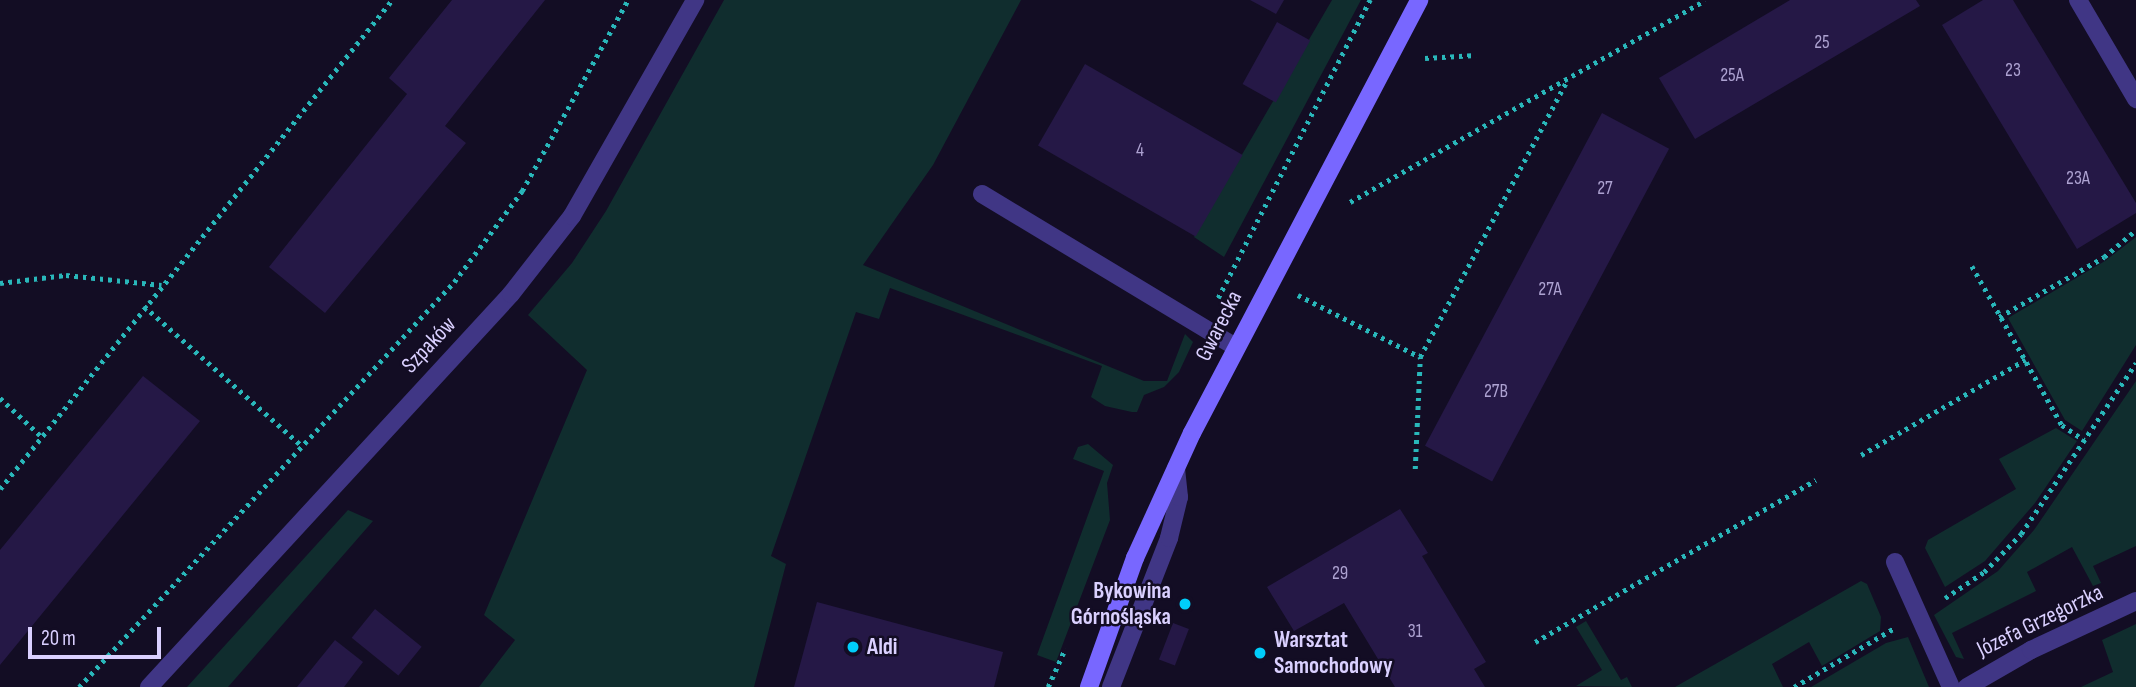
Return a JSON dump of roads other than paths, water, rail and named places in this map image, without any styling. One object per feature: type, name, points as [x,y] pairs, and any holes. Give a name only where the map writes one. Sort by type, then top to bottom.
[{"type":"street","name":"Szpaków","points":[[149,687],[511,294],[572,216],[695,0]]},
{"type":"street","name":"Gwarecka","points":[[1089,687],[1135,558],[1176,468],[1236,347],[1419,0]]},
{"type":"street","points":[[2078,0],[2136,99]]},
{"type":"street","points":[[982,194],[1236,347]]},
{"type":"street","points":[[1111,687],[1169,538],[1179,497],[1176,468]]},
{"type":"street","points":[[1895,562],[1951,687]]},
{"type":"street","name":"Józefa Grzegorzka","points":[[1967,687],[2031,650],[2136,601]]},
{"type":"street","points":[[1080,687],[1098,656]]},
{"type":"place","name":"Bykowina Górnośląska","points":[[1185,604]]},
{"type":"place","name":"Aldi","points":[[853,647]]},
{"type":"place","name":"Warsztat Samochodowy","points":[[1260,653]]}]
